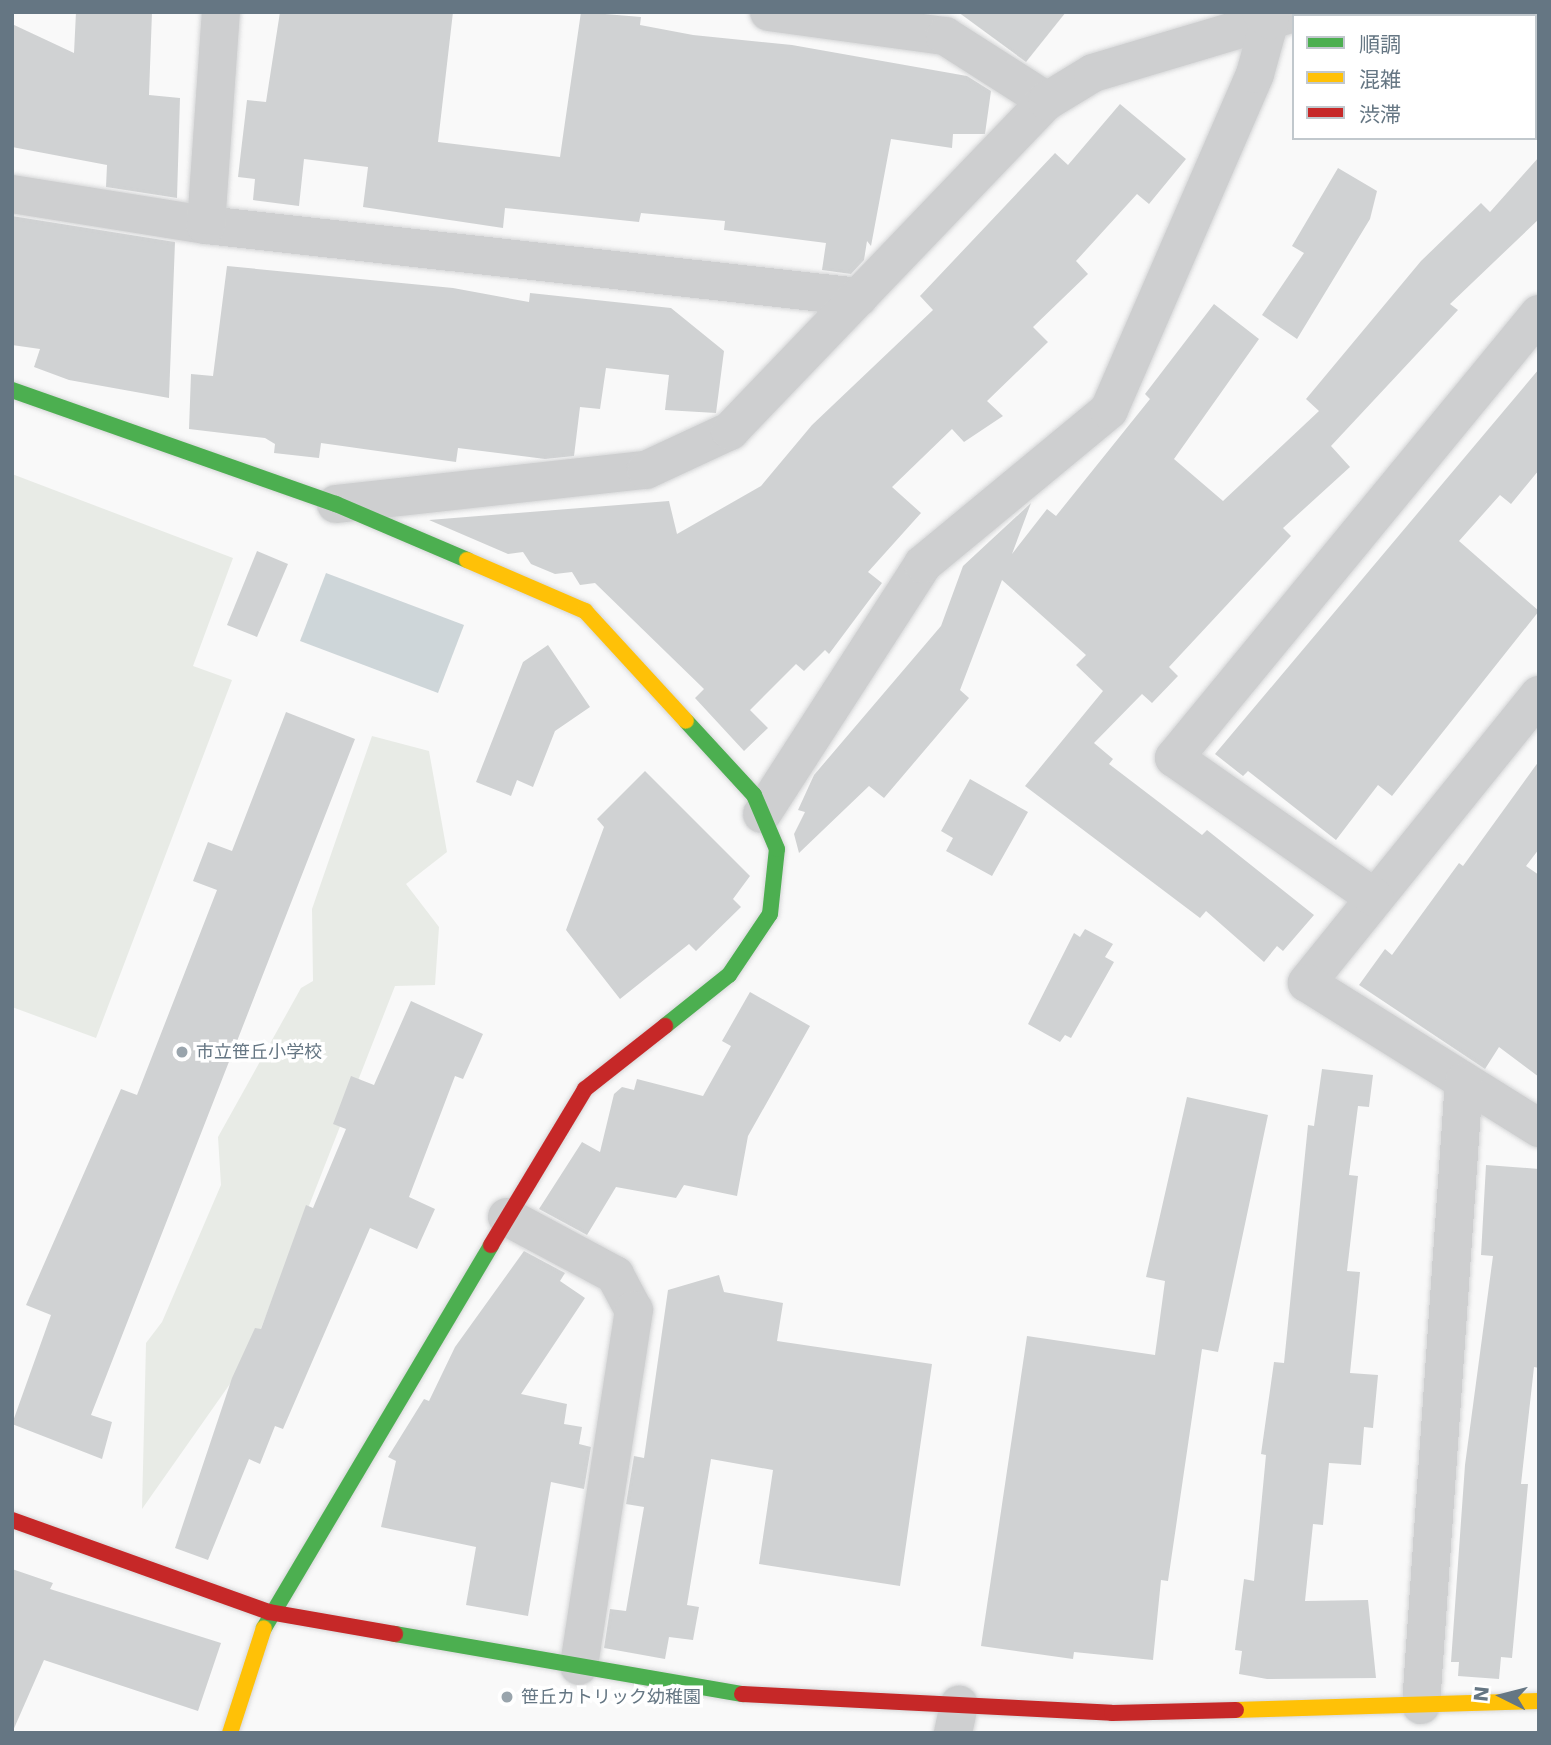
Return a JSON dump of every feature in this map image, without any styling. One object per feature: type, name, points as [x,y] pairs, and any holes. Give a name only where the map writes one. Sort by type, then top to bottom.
[{"type":"street","points":[[206,225],[221,12]]},
{"type":"street","points":[[769,12],[945,36],[1047,101]]},
{"type":"street","points":[[336,504],[646,470],[730,431],[1047,101],[1093,73],[1276,15]]},
{"type":"street","points":[[762,814],[923,564],[1109,410],[1255,74],[1276,15]]},
{"type":"street","points":[[12,194],[206,225],[859,297]]},
{"type":"street","points":[[1375,898],[1174,758],[1539,314]]},
{"type":"street","points":[[12,390],[336,504],[585,611],[754,795],[777,849],[771,914],[729,975],[584,1089],[269,1612],[230,1733]]},
{"type":"street","points":[[1539,695],[1307,983],[1539,1128]]},
{"type":"street","points":[[1421,1705],[1464,1081]]},
{"type":"street","points":[[507,1217],[615,1275],[634,1310],[579,1666]]},
{"type":"street","points":[[12,1520],[269,1612],[742,1694],[956,1719],[1070,1722],[1539,1702]]},
{"type":"shaded area","points":[[12,474],[233,558],[193,666],[232,680],[96,1038],[12,1007]]},
{"type":"shaded area","points":[[326,573],[464,625],[438,693],[300,641]]},
{"type":"shaded area","points":[[372,736],[429,751],[447,852],[406,884],[439,927],[435,985],[395,986],[251,1354],[142,1509],[146,1343],[162,1322],[221,1185],[218,1137],[301,988],[313,981],[312,909]]},
{"type":"building","points":[[76,12],[152,12],[149,95],[180,98],[177,198],[106,187],[107,165],[12,147],[12,24],[74,53]]},
{"type":"building","points":[[280,12],[453,12],[438,142],[560,157],[581,12],[641,17],[640,25],[693,35],[792,45],[967,76],[991,91],[985,134],[953,134],[952,148],[891,139],[871,246],[867,241],[864,260],[851,274],[822,270],[826,243],[724,230],[725,221],[641,213],[639,222],[505,208],[503,228],[363,207],[368,167],[304,159],[299,206],[253,200],[255,179],[238,177],[247,100],[266,102]]},
{"type":"building","points":[[958,12],[1066,12],[1026,62]]},
{"type":"building","points":[[1120,104],[1186,159],[1149,204],[1137,194],[1076,261],[1088,274],[1033,327],[1048,342],[987,401],[1003,416],[964,442],[952,429],[892,487],[921,513],[868,572],[882,583],[829,654],[825,650],[804,671],[796,664],[750,710],[768,728],[744,751],[695,698],[704,689],[595,583],[580,585],[572,572],[555,574],[531,564],[523,552],[508,554],[429,520],[669,501],[677,534],[761,486],[812,425],[933,310],[920,296],[1055,153],[1068,165]]},
{"type":"building","points":[[1539,157],[1539,219],[1450,304],[1458,310],[1331,446],[1350,467],[1283,528],[1291,536],[1169,667],[1178,676],[1152,703],[1142,694],[1094,743],[1113,759],[1109,764],[1202,835],[1207,830],[1314,915],[1283,951],[1277,946],[1264,962],[1206,911],[1200,918],[1025,786],[1103,691],[1076,665],[1086,655],[1002,580],[960,690],[969,698],[884,798],[869,786],[799,853],[794,834],[805,812],[798,810],[814,775],[941,626],[963,566],[1031,503],[1012,554],[1047,509],[1056,516],[1150,399],[1145,394],[1214,304],[1259,339],[1174,459],[1223,501],[1319,411],[1306,399],[1421,261],[1481,203],[1490,212]]},
{"type":"building","points":[[1338,168],[1377,191],[1370,219],[1297,339],[1262,315],[1304,253],[1292,246]]},
{"type":"building","points":[[12,216],[175,242],[169,398],[69,380],[34,367],[40,349],[12,345]]},
{"type":"building","points":[[227,266],[453,288],[529,302],[530,293],[671,308],[724,351],[716,413],[665,410],[669,375],[606,368],[600,409],[580,407],[574,456],[545,459],[458,448],[456,462],[321,443],[319,458],[274,453],[275,444],[265,438],[189,429],[191,374],[213,376]]},
{"type":"building","points":[[1539,369],[1539,470],[1511,504],[1500,495],[1459,541],[1539,611],[1392,796],[1378,785],[1336,840],[1248,771],[1243,776],[1215,754]]},
{"type":"building","points":[[257,551],[288,564],[257,637],[227,625]]},
{"type":"building","points":[[548,645],[590,707],[555,731],[533,787],[517,780],[511,796],[476,782],[523,662]]},
{"type":"building","points":[[286,712],[355,739],[91,1415],[112,1422],[102,1459],[12,1424],[51,1315],[26,1305],[121,1089],[137,1095],[217,890],[193,881],[208,842],[232,851]]},
{"type":"building","points":[[1539,761],[1539,849],[1526,866],[1539,875],[1539,1077],[1499,1047],[1485,1069],[1359,985],[1385,949],[1392,955],[1459,863],[1463,866]]},
{"type":"building","points":[[645,771],[750,876],[733,899],[741,907],[696,951],[689,944],[620,999],[566,930],[604,827],[597,819]]},
{"type":"building","points":[[970,779],[1028,812],[992,876],[946,851],[953,838],[941,831]]},
{"type":"building","points":[[1085,929],[1113,944],[1105,957],[1114,962],[1071,1038],[1065,1035],[1060,1042],[1028,1024],[1074,933],[1080,937]]},
{"type":"building","points":[[750,992],[810,1026],[748,1136],[737,1196],[684,1185],[676,1198],[616,1187],[587,1235],[539,1209],[582,1142],[600,1152],[614,1094],[622,1087],[634,1090],[637,1079],[703,1096],[731,1046],[722,1041]]},
{"type":"building","points":[[411,1001],[483,1034],[463,1079],[455,1076],[409,1197],[435,1209],[417,1249],[370,1228],[283,1429],[275,1426],[260,1464],[249,1459],[208,1560],[175,1548],[232,1378],[255,1328],[261,1329],[306,1205],[313,1208],[346,1129],[333,1124],[351,1076],[374,1085]]},
{"type":"building","points":[[1322,1069],[1373,1075],[1369,1107],[1358,1106],[1349,1175],[1358,1176],[1347,1271],[1360,1272],[1350,1373],[1378,1375],[1373,1428],[1364,1427],[1361,1465],[1329,1463],[1323,1525],[1313,1524],[1305,1601],[1368,1600],[1376,1678],[1267,1679],[1239,1674],[1242,1651],[1235,1650],[1244,1579],[1254,1581],[1266,1455],[1261,1454],[1274,1362],[1284,1363],[1308,1125],[1314,1126]]},
{"type":"building","points":[[1187,1097],[1268,1115],[1218,1352],[1202,1349],[1168,1581],[1161,1580],[1153,1660],[1074,1652],[1073,1659],[981,1646],[1027,1336],[1155,1355],[1165,1281],[1146,1277]]},
{"type":"building","points":[[1486,1165],[1539,1169],[1539,1368],[1534,1367],[1521,1484],[1528,1484],[1512,1658],[1501,1657],[1499,1679],[1458,1676],[1459,1662],[1451,1662],[1465,1465],[1493,1256],[1481,1255]]},
{"type":"building","points":[[524,1251],[565,1273],[560,1281],[585,1298],[521,1394],[567,1404],[564,1424],[582,1427],[579,1444],[591,1447],[584,1489],[551,1482],[528,1616],[466,1605],[476,1547],[381,1527],[396,1461],[388,1457],[424,1399],[429,1401],[455,1347]]},
{"type":"building","points":[[719,1275],[724,1292],[783,1303],[777,1341],[932,1364],[900,1586],[759,1564],[773,1470],[711,1459],[687,1605],[699,1607],[693,1640],[669,1637],[665,1659],[604,1648],[610,1609],[626,1611],[644,1507],[626,1504],[634,1456],[644,1458],[668,1290]]},
{"type":"building","points":[[12,1569],[53,1583],[50,1589],[221,1643],[198,1711],[44,1660],[12,1733]]},
{"type":"traffic: fast","points":[[12,390],[336,504],[467,560]]},
{"type":"traffic: fast","points":[[665,1026],[729,975],[770,914],[777,849],[754,795],[686,721]]},
{"type":"traffic: fast","points":[[264,1628],[491,1245]]},
{"type":"traffic: fast","points":[[395,1634],[742,1694]]},
{"type":"traffic: slow","points":[[467,560],[585,611],[686,721]]},
{"type":"traffic: slow","points":[[230,1733],[264,1628]]},
{"type":"traffic: slow","points":[[1236,1710],[1539,1701]]},
{"type":"traffic: jam","points":[[491,1245],[585,1089],[665,1026]]},
{"type":"traffic: jam","points":[[12,1520],[269,1612],[395,1634]]},
{"type":"traffic: jam","points":[[742,1694],[1112,1713],[1236,1710]]},
{"type":"place","name":"市立笹丘小学校","points":[[182,1052]]},
{"type":"place","name":"笹丘カトリック幼稚園","points":[[507,1697]]}]
